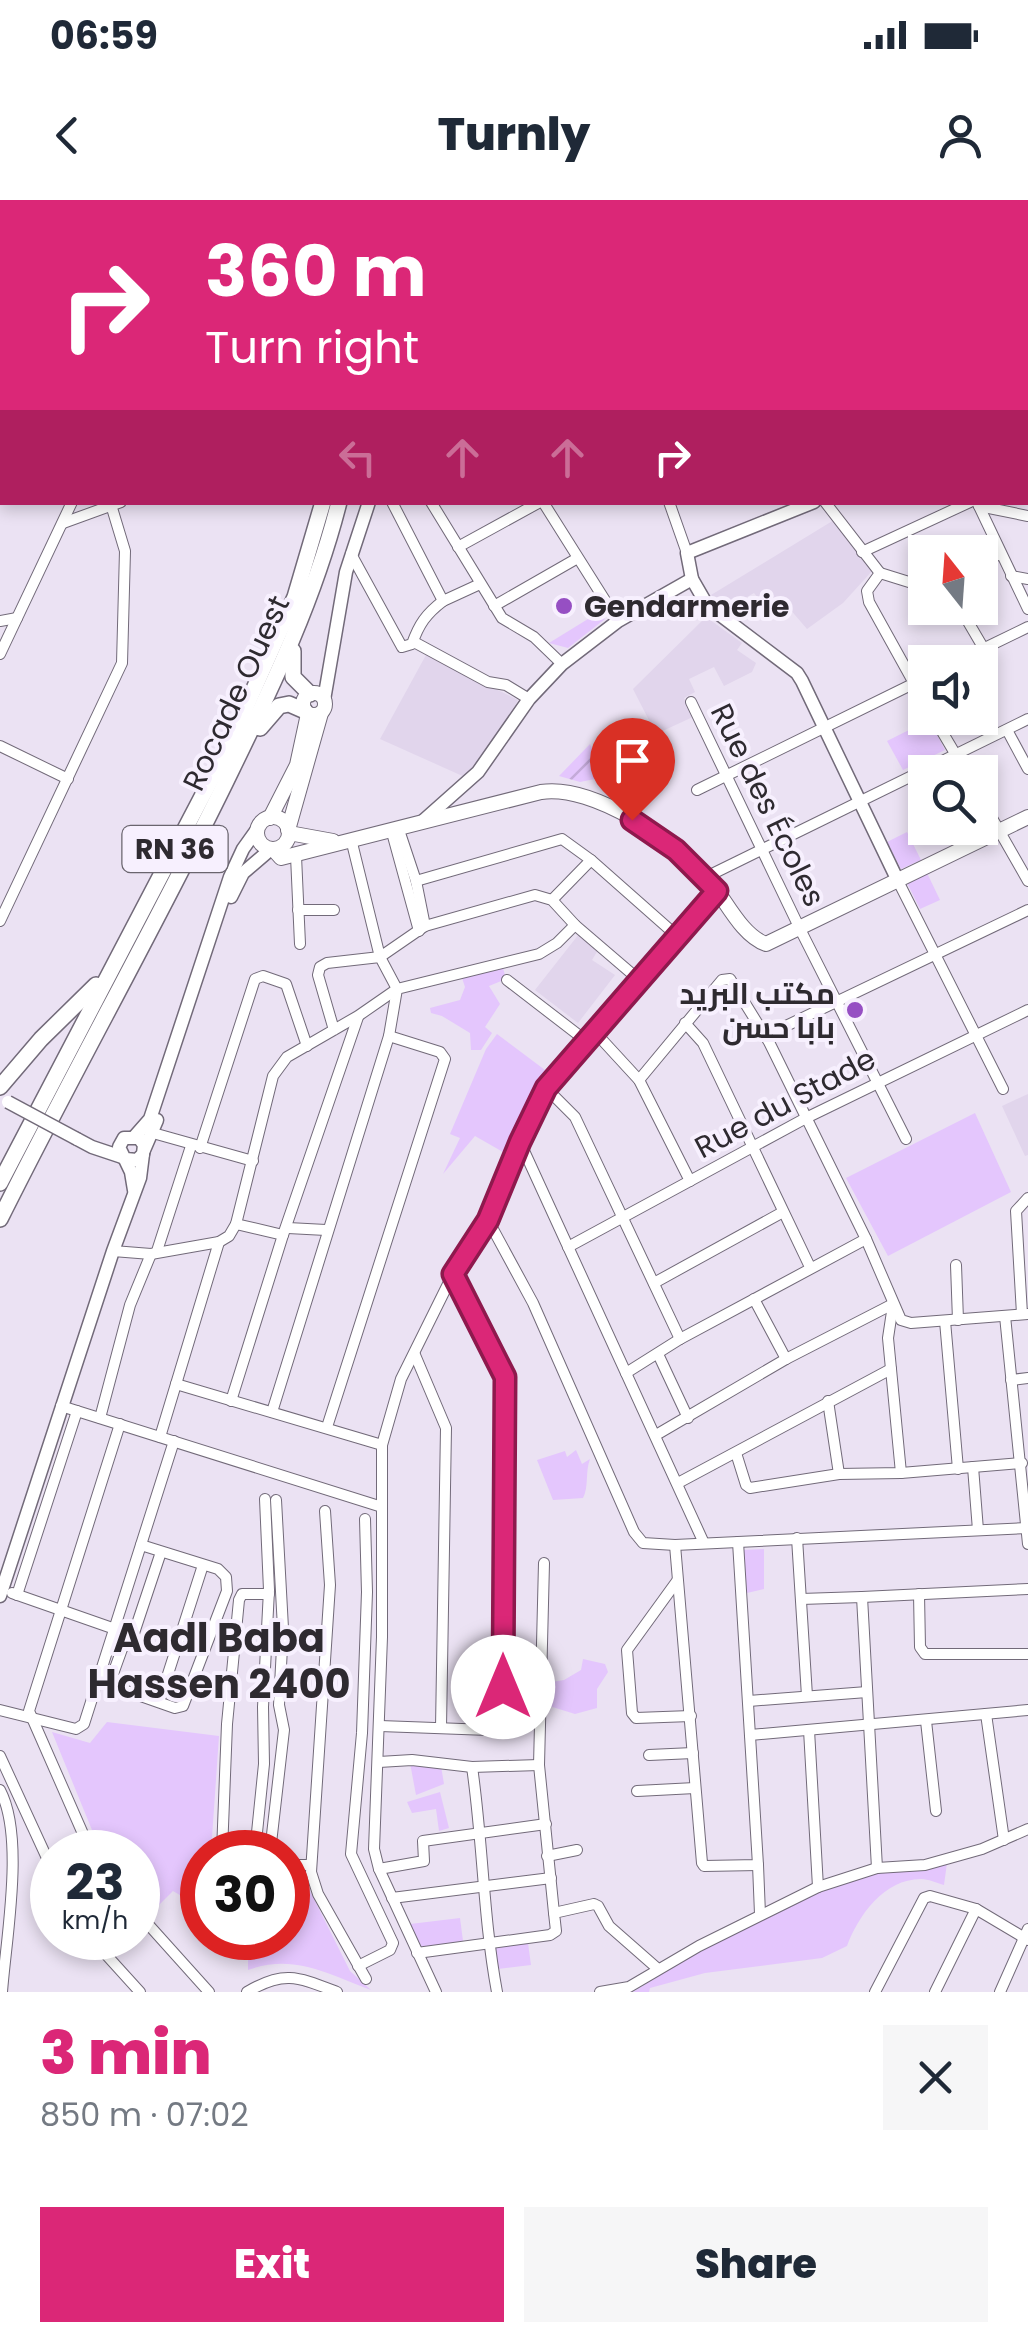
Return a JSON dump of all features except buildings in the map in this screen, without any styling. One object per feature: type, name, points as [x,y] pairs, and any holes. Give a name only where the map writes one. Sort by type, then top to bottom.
[{"type":"highway","name":"Rocade Ouest","points":[[0,1183],[228,747],[302,579],[322,505]]},
{"type":"highway","name":"Rocade Ouest","points":[[0,1219],[244,745],[324,563],[338,505]]},
{"type":"highway","points":[[295,636],[292,671],[313,704]]},
{"type":"highway","points":[[244,745],[279,706],[313,704]]},
{"type":"highway","points":[[0,1087],[41,1039],[113,968]]},
{"type":"main road","points":[[313,704],[296,764],[264,823],[259,842],[280,858],[541,792],[564,790],[608,804],[676,850],[706,876],[758,942],[771,944],[969,845]]},
{"type":"main road","points":[[272,849],[286,842],[313,704]]},
{"type":"main road","points":[[998,830],[1028,817]]},
{"type":"main road","points":[[264,823],[284,822],[288,831]]},
{"type":"main road","points":[[288,831],[345,841]]},
{"type":"street","points":[[0,654],[71,505]]},
{"type":"street","points":[[0,920],[120,670],[124,654],[126,552],[117,505],[64,524]]},
{"type":"street","points":[[313,704],[330,662],[351,554],[367,505]]},
{"type":"street","points":[[394,505],[443,601]]},
{"type":"street","points":[[433,505],[502,618],[540,642],[562,664]]},
{"type":"street","points":[[458,548],[536,505]]},
{"type":"street","points":[[543,505],[618,621]]},
{"type":"street","points":[[670,505],[692,579],[713,612],[797,673],[1003,1088]]},
{"type":"street","points":[[687,553],[807,505]]},
{"type":"street","points":[[828,505],[880,572],[908,581]]},
{"type":"street","points":[[862,552],[973,505]]},
{"type":"street","points":[[976,505],[1028,609]]},
{"type":"street","points":[[979,505],[1028,516]]},
{"type":"street","points":[[351,554],[398,644],[408,647],[427,612],[480,584]]},
{"type":"street","points":[[494,606],[576,559]]},
{"type":"street","points":[[880,572],[868,591],[868,602],[908,675]]},
{"type":"street","points":[[1011,576],[1028,579]]},
{"type":"street","points":[[422,822],[454,796],[490,757],[529,699],[562,664],[618,621],[692,579]]},
{"type":"street","points":[[0,621],[17,618]]},
{"type":"street","points":[[990,645],[1028,627]]},
{"type":"street","points":[[414,642],[529,699]]},
{"type":"street","points":[[697,790],[908,686]]},
{"type":"street","name":"Rue des Écoles","points":[[690,702],[906,1139]]},
{"type":"street","points":[[706,876],[956,754],[1010,735],[1028,719]]},
{"type":"street","points":[[944,735],[956,754]]},
{"type":"street","points":[[1010,735],[1028,744]]},
{"type":"street","points":[[1010,735],[1028,769]]},
{"type":"street","points":[[0,746],[68,778]]},
{"type":"street","points":[[452,815],[454,796]]},
{"type":"street","points":[[123,1153],[150,1118],[230,877],[243,849],[264,823]]},
{"type":"street","points":[[395,828],[416,881],[422,928]]},
{"type":"street","points":[[395,828],[422,928]]},
{"type":"street","points":[[998,830],[1028,882]]},
{"type":"street","points":[[416,881],[562,839],[677,936]]},
{"type":"street","points":[[272,1412],[389,1036],[397,989],[380,957],[345,841]]},
{"type":"street","points":[[4,1100],[81,1141],[137,1160],[152,1133],[234,890],[247,868],[272,849]]},
{"type":"street","points":[[296,856],[300,944]]},
{"type":"street","points":[[552,900],[591,860]]},
{"type":"street","points":[[418,1992],[433,1988],[379,1869],[374,1828],[380,1726],[382,1445],[401,1379],[453,1274],[488,1220],[546,1088],[717,891]]},
{"type":"street","points":[[334,1030],[318,975],[327,962],[380,957],[422,928],[535,895],[552,900],[638,979]]},
{"type":"street","points":[[298,910],[334,910]]},
{"type":"street","points":[[765,1036],[937,958],[1028,910]]},
{"type":"street","points":[[113,1251],[154,1252],[220,1242],[229,1236],[236,1224],[273,1076],[287,1057],[397,989],[539,954],[575,925]]},
{"type":"street","points":[[100,1418],[130,1305],[195,1147],[253,983],[259,977],[286,984],[307,1046]]},
{"type":"street","points":[[639,1080],[726,978],[765,1036],[866,1239],[900,1320],[945,1321],[1025,1314],[1016,1212],[1028,1198]]},
{"type":"street","points":[[507,980],[589,1035],[639,1080],[690,1181]]},
{"type":"street","name":"Rue du Stade","points":[[568,1247],[806,1118],[1028,1010]]},
{"type":"street","points":[[232,1401],[358,1016]]},
{"type":"street","points":[[685,1022],[702,1043],[810,1268]]},
{"type":"street","points":[[328,1427],[445,1059],[440,1052],[389,1036]]},
{"type":"street","points":[[546,1088],[575,1117],[680,1339]]},
{"type":"street","points":[[152,1133],[253,1162]]},
{"type":"street","points":[[114,1629],[17,1594],[1,1593],[142,1170],[142,1141],[135,1136]]},
{"type":"street","points":[[520,1142],[704,1542]]},
{"type":"street","points":[[123,1153],[134,1193]]},
{"type":"street","points":[[654,1283],[783,1212]]},
{"type":"street","points":[[488,1220],[533,1303],[636,1537],[644,1543],[675,1545],[1026,1528]]},
{"type":"street","points":[[236,1224],[285,1232],[326,1230]]},
{"type":"street","points":[[626,1373],[680,1339],[866,1239]]},
{"type":"street","points":[[160,1437],[220,1242]]},
{"type":"street","points":[[956,1264],[958,1320]]},
{"type":"street","points":[[380,1726],[489,1730],[500,1723],[505,1377],[453,1274]]},
{"type":"street","points":[[754,1298],[786,1358]]},
{"type":"street","points":[[656,1435],[786,1358],[893,1304]]},
{"type":"street","points":[[893,1304],[889,1319],[891,1369],[901,1473]]},
{"type":"street","points":[[1006,1316],[1028,1544]]},
{"type":"street","points":[[945,1321],[958,1469]]},
{"type":"street","points":[[658,1354],[688,1418]]},
{"type":"street","points":[[416,1355],[446,1428],[440,1728]]},
{"type":"street","points":[[678,1483],[891,1369]]},
{"type":"street","points":[[1011,1380],[1028,1378]]},
{"type":"street","points":[[176,1384],[382,1445]]},
{"type":"street","points":[[828,1401],[839,1474]]},
{"type":"street","points":[[62,1406],[382,1507]]},
{"type":"street","points":[[17,1594],[77,1411]]},
{"type":"street","points":[[80,1830],[29,1706],[120,1424]]},
{"type":"street","points":[[104,1683],[114,1629],[174,1441]]},
{"type":"street","points":[[736,1453],[750,1488],[839,1474],[1022,1463]]},
{"type":"street","points":[[973,1467],[978,1530]]},
{"type":"street","points":[[257,1830],[264,1764],[270,1499],[284,1628],[279,1704],[284,1730],[273,1830]]},
{"type":"street","points":[[326,1511],[330,1585],[310,1866],[318,1894],[366,1979]]},
{"type":"street","points":[[358,1966],[390,1950],[392,1938],[351,1854],[362,1733],[367,1592],[365,1519]]},
{"type":"street","points":[[797,1538],[807,1696]]},
{"type":"street","points":[[738,1542],[760,1914]]},
{"type":"street","points":[[104,1683],[178,1708],[187,1702],[227,1591],[222,1571],[141,1545]]},
{"type":"street","points":[[675,1545],[702,1865],[758,1865]]},
{"type":"street","points":[[0,1710],[81,1728],[134,1633],[162,1552]]},
{"type":"street","points":[[417,1953],[550,1935],[556,1931],[540,1765],[544,1564]]},
{"type":"street","points":[[158,1702],[203,1565]]},
{"type":"street","points":[[677,1580],[627,1650],[632,1713],[636,1718],[691,1716]]},
{"type":"street","points":[[801,1599],[1028,1589]]},
{"type":"street","points":[[223,1830],[227,1724],[239,1600],[247,1592],[269,1594]]},
{"type":"street","points":[[919,1594],[920,1648],[925,1654],[1028,1654]]},
{"type":"street","points":[[862,1598],[877,1868]]},
{"type":"street","points":[[749,1701],[867,1692]]},
{"type":"street","points":[[750,1735],[1028,1710]]},
{"type":"street","points":[[986,1714],[1004,1840]]},
{"type":"street","points":[[926,1721],[936,1811]]},
{"type":"street","points":[[808,1730],[818,1888]]},
{"type":"street","points":[[649,1755],[693,1753]]},
{"type":"street","points":[[0,1756],[34,1830]]},
{"type":"street","points":[[379,1762],[412,1760],[472,1767],[540,1765]]},
{"type":"street","points":[[472,1767],[482,1834],[488,1944],[497,1992]]},
{"type":"street","points":[[636,1791],[695,1788]]},
{"type":"street","points":[[0,1790],[8,1806],[13,1836],[4,1912],[2,1992]]},
{"type":"street","points":[[379,1869],[424,1861],[422,1840],[546,1824]]},
{"type":"street","points":[[600,1992],[629,1987],[760,1914],[818,1888],[877,1868],[925,1865],[982,1850],[1022,1836],[1028,1829]]},
{"type":"street","points":[[548,1856],[577,1850]]},
{"type":"street","points":[[392,1898],[551,1878]]},
{"type":"street","points":[[876,1992],[924,1898],[930,1896],[976,1910],[1027,1935],[1000,1992]]},
{"type":"street","points":[[554,1913],[598,1906],[609,1926],[658,1968]]},
{"type":"street","points":[[935,1992],[976,1910]]},
{"type":"street","points":[[392,1938],[406,1930]]},
{"type":"street","points":[[160,1938],[209,1992]]},
{"type":"street","points":[[111,1960],[140,1992]]},
{"type":"street","points":[[246,1992],[286,1976],[337,1992]]},
{"type":"shaded area","points":[[834,520],[873,570],[843,603],[807,629],[789,608],[772,616],[754,593],[723,611],[722,604],[711,595]]},
{"type":"shaded area","points":[[601,611],[605,619],[568,648],[549,643]]},
{"type":"shaded area","points":[[706,617],[742,643],[737,650],[756,663],[752,672],[724,686],[714,667],[689,679],[695,692],[684,698],[695,716],[656,734],[633,689]]},
{"type":"shaded area","points":[[426,655],[518,700],[503,730],[467,778],[380,739]]},
{"type":"shaded area","points":[[908,730],[908,735],[937,735],[945,750],[934,755],[908,755],[908,768],[903,770],[887,741]]},
{"type":"shaded area","points":[[590,744],[605,777],[580,782],[559,776]]},
{"type":"shaded area","points":[[907,832],[908,845],[914,845],[921,860],[901,869],[887,842]]},
{"type":"shaded area","points":[[927,873],[940,900],[920,909],[907,883]]},
{"type":"shaded area","points":[[579,934],[598,950],[592,960],[615,975],[578,1023],[535,990]]},
{"type":"shaded area","points":[[503,968],[506,979],[489,986],[500,1004],[485,1027],[492,1033],[481,1050],[471,1050],[470,1033],[431,1013],[430,1008],[460,1000],[465,987],[462,978]]},
{"type":"shaded area","points":[[497,1034],[545,1070],[503,1152],[475,1136],[443,1174],[460,1138],[450,1134],[486,1049]]},
{"type":"shaded area","points":[[1028,1094],[1028,1155],[1025,1156],[1002,1106]]},
{"type":"shaded area","points":[[975,1113],[1011,1192],[888,1256],[846,1178]]},
{"type":"shaded area","points":[[576,1450],[582,1464],[590,1459],[583,1498],[553,1500],[537,1460],[565,1451],[567,1457]]},
{"type":"shaded area","points":[[764,1549],[764,1589],[747,1593],[743,1550]]},
{"type":"shaded area","points":[[583,1659],[605,1664],[608,1672],[597,1689],[597,1708],[575,1714],[546,1705],[546,1683],[564,1680],[581,1670]]},
{"type":"shaded area","points":[[107,1722],[219,1736],[213,1830],[180,1830],[180,1895],[173,1891],[160,1904],[160,1830],[92,1830],[52,1732],[90,1743]]},
{"type":"shaded area","points":[[410,1763],[441,1766],[444,1784],[416,1795]]},
{"type":"shaded area","points":[[440,1792],[449,1828],[439,1831],[436,1809],[412,1813],[407,1802]]},
{"type":"shaded area","points":[[947,1863],[944,1885],[921,1879],[895,1885],[865,1912],[847,1946],[822,1958],[705,1973],[650,1988],[649,1992],[633,1992],[727,1936],[833,1886],[900,1867]]},
{"type":"shaded area","points":[[310,1891],[350,1971],[371,1990],[296,1965],[265,1965],[248,1970],[248,1960],[310,1960]]},
{"type":"shaded area","points":[[460,1918],[463,1941],[422,1948],[410,1924]]},
{"type":"shaded area","points":[[528,1943],[531,1965],[498,1969],[495,1948]]},
{"type":"place","name":"Gendarmerie","points":[[564,606]]},
{"type":"place","name":"مكتب البريد بابا حسن","points":[[855,1010]]},
{"type":"district","name":"Aadl Baba Hassen 2400","points":[[219,1661]]},
{"type":"route","points":[[503,1687],[505,1377],[453,1274],[488,1220],[546,1088],[717,891],[676,850],[632,820]]}]
